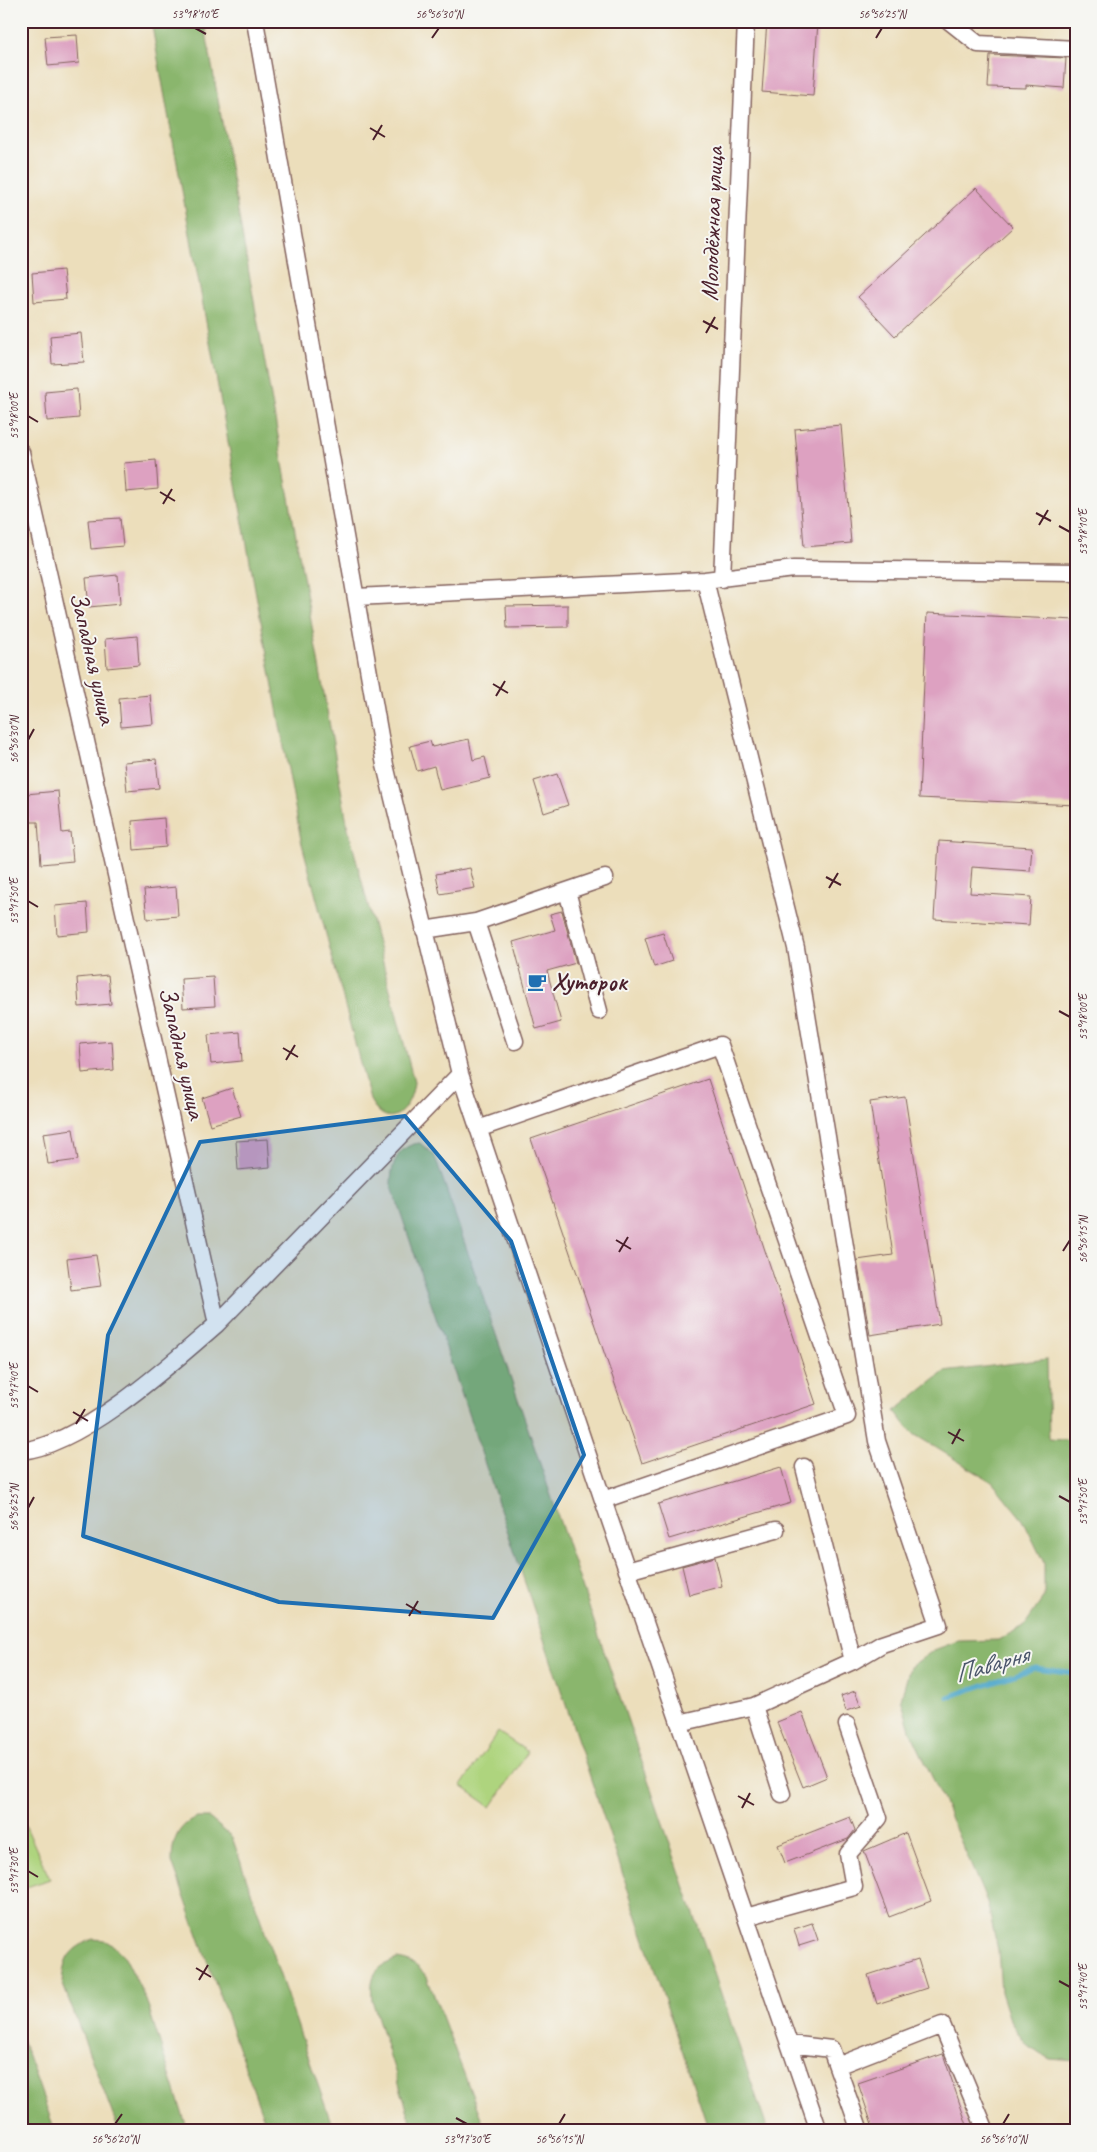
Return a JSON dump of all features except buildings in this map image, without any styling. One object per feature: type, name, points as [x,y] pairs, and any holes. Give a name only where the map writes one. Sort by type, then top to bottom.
[{"type":"street","points":[[255,21],[385,765],[460,1074],[627,1571],[819,2131]]},
{"type":"street","name":"Молодёжная улица","points":[[722,579],[746,21]]},
{"type":"street","points":[[949,21],[978,44],[1076,49]]},
{"type":"street","name":"Западная улица","points":[[21,452],[217,1324]]},
{"type":"street","points":[[356,597],[722,579],[794,569],[1076,572]]},
{"type":"street","points":[[679,1722],[754,1706],[854,1661],[882,1644],[939,1626],[877,1441],[796,948],[705,580]]},
{"type":"street","points":[[424,930],[476,922],[605,878]]},
{"type":"street","points":[[567,891],[599,1011]]},
{"type":"street","points":[[476,922],[515,1041]]},
{"type":"street","points":[[478,1129],[720,1045],[847,1416],[603,1500]]},
{"type":"street","points":[[21,1451],[48,1444],[85,1427],[148,1382],[217,1324],[460,1074]]},
{"type":"street","points":[[804,1467],[854,1661]]},
{"type":"street","points":[[627,1571],[776,1530]]},
{"type":"street","points":[[754,1706],[782,1794]]},
{"type":"street","points":[[746,1917],[854,1887],[848,1854],[879,1818],[847,1725]]},
{"type":"street","points":[[837,2066],[942,2025],[986,2131]]},
{"type":"street","points":[[790,2044],[831,2049],[860,2131]]},
{"type":"highlighted area","points":[[405,1116],[511,1241],[584,1455],[493,1618],[279,1602],[83,1536],[108,1335],[200,1142]]},
{"type":"green space","points":[[151,21],[204,21],[348,828],[414,1082],[409,1101],[404,1109],[391,1117],[377,1110],[370,1100],[301,840]]},
{"type":"green space","points":[[420,1143],[434,1155],[438,1165],[768,2131],[709,2131],[391,1184],[392,1169],[397,1157],[406,1147]]},
{"type":"green space","points":[[1047,1359],[1049,1439],[1076,1441],[1076,2061],[1050,2059],[1030,2048],[1011,2023],[1001,1992],[998,1950],[987,1902],[910,1730],[901,1699],[910,1667],[934,1650],[958,1641],[998,1640],[1024,1626],[1044,1597],[1044,1563],[1023,1520],[992,1482],[912,1433],[895,1411],[944,1372]]},
{"type":"green space","points":[[498,1732],[528,1752],[491,1807],[461,1786]]},
{"type":"green space","points":[[21,1816],[50,1879],[21,1889]]},
{"type":"green space","points":[[197,1818],[209,1818],[232,1837],[334,2131],[268,2131],[172,1862],[173,1848],[177,1835],[185,1825]]},
{"type":"green space","points":[[93,1939],[104,1940],[114,1946],[125,1957],[146,2000],[188,2131],[119,2131],[62,1982],[64,1966],[70,1955],[79,1946]]},
{"type":"green space","points":[[397,1959],[414,1965],[427,1977],[486,2131],[414,2131],[372,2000],[373,1978],[378,1969]]},
{"type":"green space","points":[[21,2036],[55,2131],[21,2131]]},
{"type":"waterway","name":"Паварня","points":[[948,1697],[1035,1668],[1076,1673]]},
{"type":"place","name":"Хуторок","points":[[537,982]]}]
